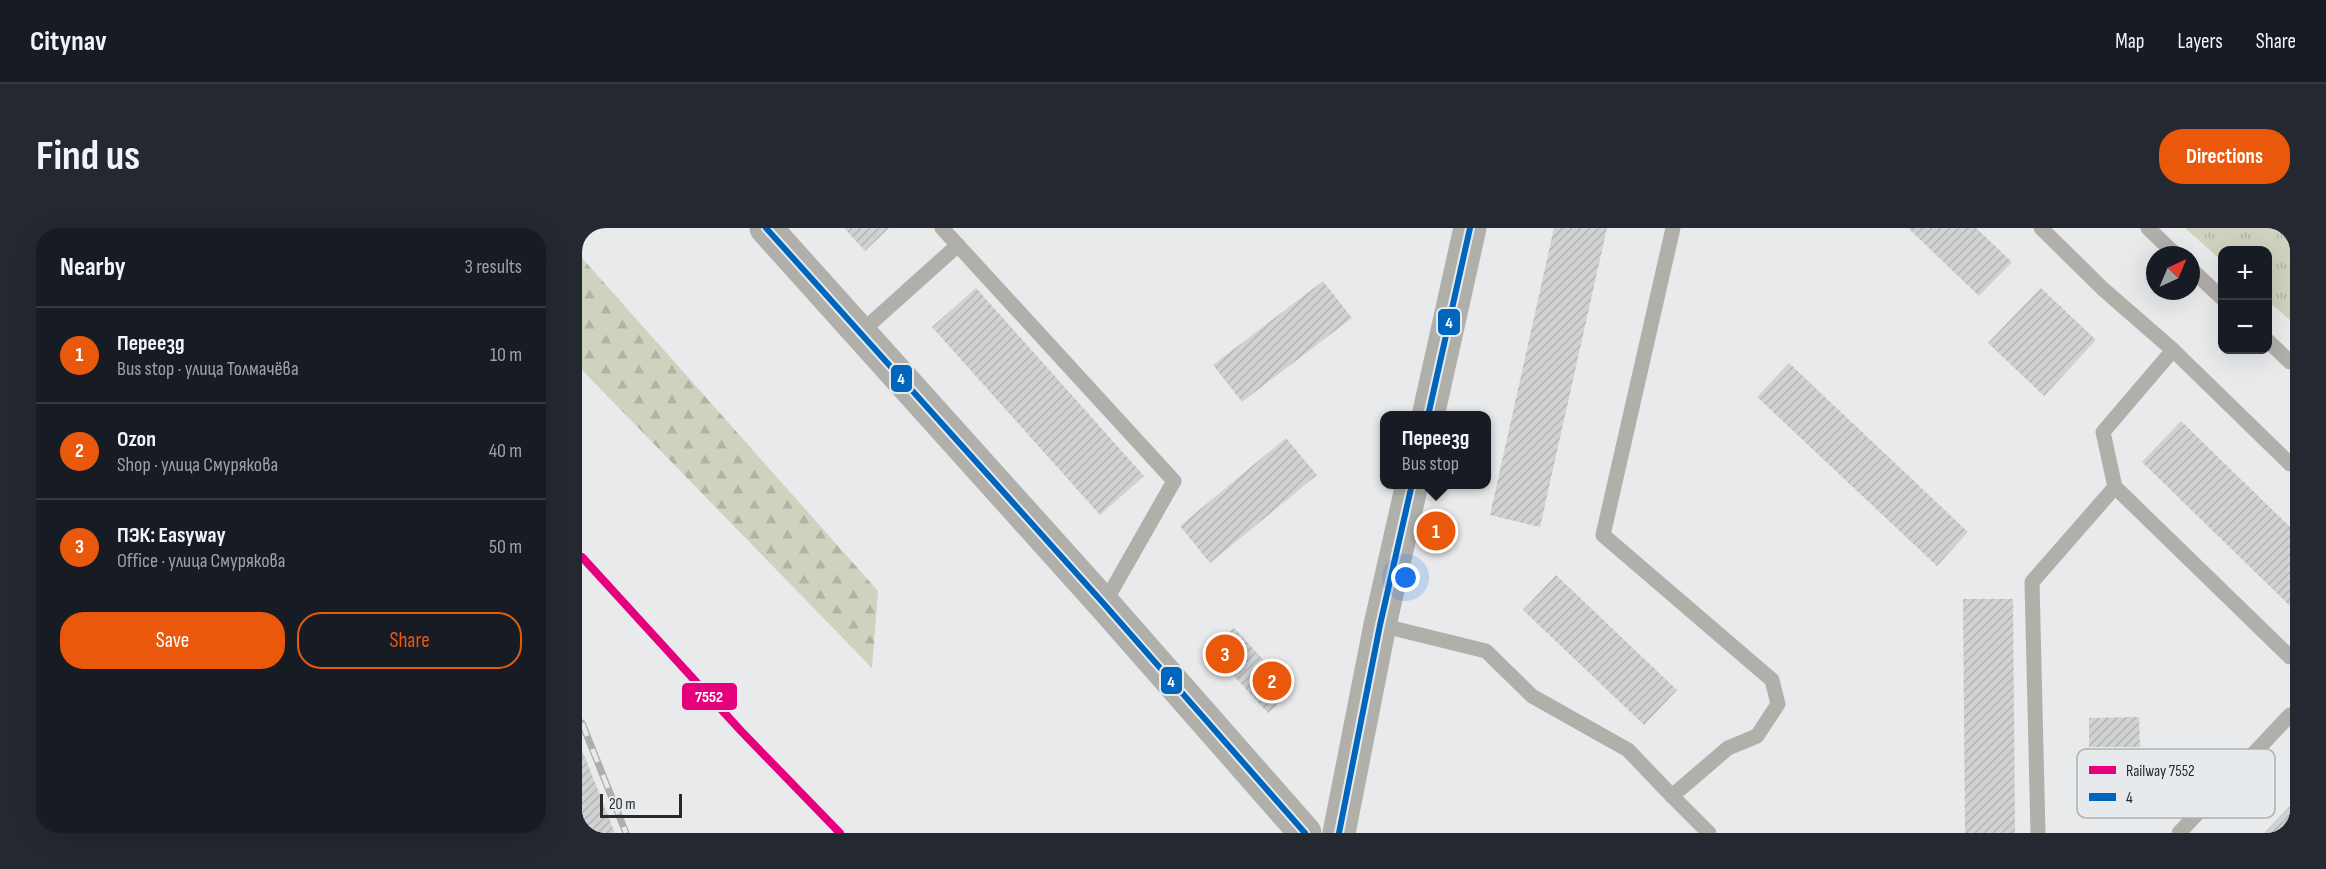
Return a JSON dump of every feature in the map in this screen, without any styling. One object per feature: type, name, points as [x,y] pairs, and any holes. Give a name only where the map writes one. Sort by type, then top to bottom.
[{"type":"street","points":[[766,228],[1104,604],[1305,833]]},
{"type":"street","points":[[1429,411],[1470,228]]},
{"type":"street","points":[[1339,833],[1380,625],[1412,489]]},
{"type":"lane","points":[[942,228],[1174,481],[1104,604]]},
{"type":"lane","points":[[1672,796],[1728,748],[1757,736],[1778,704],[1772,680],[1603,535],[1673,228]]},
{"type":"lane","points":[[2041,228],[2103,289],[2173,350],[2290,464]]},
{"type":"lane","points":[[2148,228],[2167,246]]},
{"type":"lane","points":[[861,333],[958,245]]},
{"type":"lane","points":[[2200,277],[2218,293]]},
{"type":"lane","points":[[2272,344],[2290,362]]},
{"type":"lane","points":[[2173,350],[2103,432],[2115,487],[2290,657]]},
{"type":"lane","points":[[2038,833],[2032,582],[2115,487]]},
{"type":"lane","points":[[1380,625],[1486,651],[1532,696],[1628,750],[1709,833]]},
{"type":"lane","points":[[2258,749],[2290,715]]},
{"type":"lane","points":[[2179,833],[2193,818]]},
{"type":"green space","points":[[2185,228],[2290,228],[2290,320],[2272,304],[2272,246],[2218,246],[2218,257]]},
{"type":"green space","points":[[582,258],[878,591],[872,668],[582,370]]},
{"type":"building","points":[[844,228],[889,228],[865,251]]},
{"type":"building","points":[[1554,228],[1607,228],[1540,527],[1490,515]]},
{"type":"building","points":[[1908,228],[1976,228],[2012,262],[1979,296]]},
{"type":"building","points":[[1323,281],[1352,318],[1242,402],[1213,365]]},
{"type":"building","points":[[976,288],[1144,476],[1100,515],[932,327]]},
{"type":"building","points":[[2041,288],[2096,340],[2044,396],[1988,343]]},
{"type":"building","points":[[1789,363],[1968,532],[1937,566],[1757,397]]},
{"type":"building","points":[[2181,421],[2290,527],[2290,606],[2142,462]]},
{"type":"building","points":[[1286,438],[1317,475],[1210,563],[1180,526]]},
{"type":"building","points":[[1556,575],[1677,690],[1644,725],[1523,610]]},
{"type":"building","points":[[1963,599],[2013,599],[2015,833],[1965,833]]},
{"type":"building","points":[[1234,628],[1292,691],[1268,713],[1210,650]]},
{"type":"building","points":[[2139,717],[2140,747],[2089,747],[2089,718]]},
{"type":"building","points":[[582,750],[615,833],[582,833]]},
{"type":"building","points":[[2290,806],[2290,833],[2264,833]]},
{"type":"railway","points":[[582,723],[626,833]]},
{"type":"rail line","name":"7552","points":[[582,557],[741,731],[840,833]]},
{"type":"transit line","name":"4","points":[[766,228],[1104,604],[1305,833]]},
{"type":"transit line","name":"4","points":[[1429,411],[1470,228]]},
{"type":"transit line","name":"4","points":[[1339,833],[1380,625],[1411,489]]},
{"type":"place","name":"Переезд","points":[[1436,531]]},
{"type":"place","name":"ПЭК: Easyway","points":[[1225,654]]},
{"type":"place","name":"Ozon","points":[[1272,681]]}]
